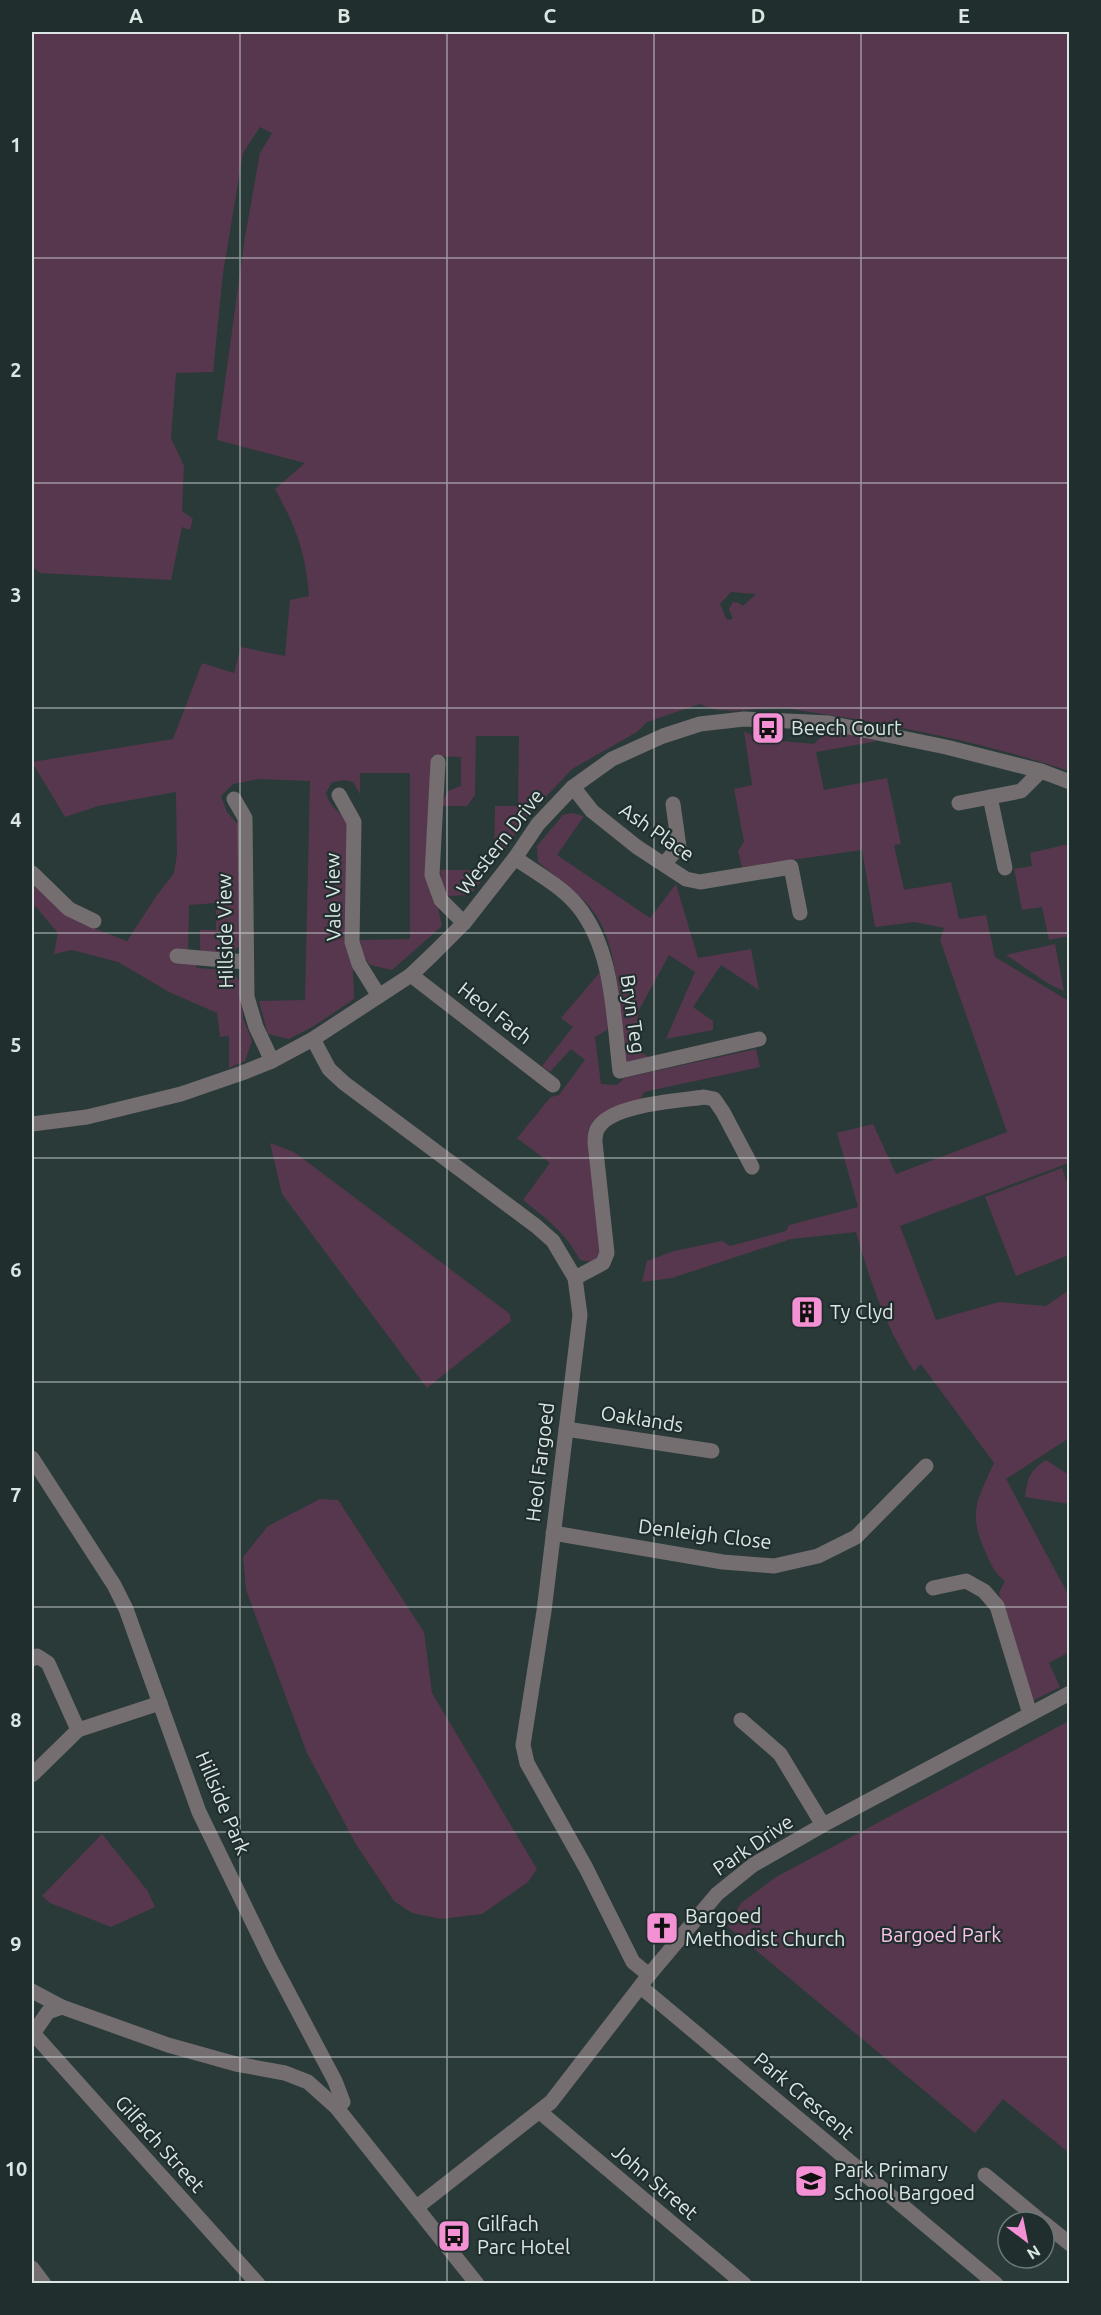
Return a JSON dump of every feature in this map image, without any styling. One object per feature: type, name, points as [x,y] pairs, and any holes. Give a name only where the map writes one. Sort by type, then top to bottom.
[{"type":"street","name":"Western Drive","points":[[32,1124],[87,1117],[181,1094],[272,1061],[314,1039],[411,975],[464,923],[515,858],[538,824],[573,787],[612,759],[663,736],[700,724],[744,719],[829,723],[946,747],[1041,771],[1070,782]]},
{"type":"street","points":[[438,762],[432,875],[441,900],[464,923]]},
{"type":"street","points":[[959,802],[1021,791],[1041,771]]},
{"type":"street","name":"Ash Place","points":[[573,787],[592,811],[638,847],[686,879],[700,882],[791,867],[800,913]]},
{"type":"street","name":"Vale View","points":[[339,795],[354,822],[352,942],[358,964],[379,996]]},
{"type":"street","points":[[990,797],[1005,868]]},
{"type":"street","name":"Hillside View","points":[[234,799],[245,818],[247,997],[256,1028],[272,1061]]},
{"type":"street","points":[[664,864],[679,847],[673,804]]},
{"type":"street","name":"Bryn Teg","points":[[515,858],[560,889],[576,904],[597,940],[607,974],[620,1071],[759,1039]]},
{"type":"street","points":[[32,873],[69,909],[94,921]]},
{"type":"street","points":[[177,956],[246,962]]},
{"type":"street","name":"Heol Fach","points":[[411,975],[553,1085]]},
{"type":"street","name":"Heol Fargoed","points":[[314,1039],[328,1069],[536,1226],[553,1241],[575,1278],[580,1315],[544,1611],[523,1745],[527,1763],[586,1868],[633,1962],[645,1981]]},
{"type":"street","points":[[575,1278],[603,1263],[607,1253],[595,1142],[597,1129],[607,1118],[620,1111],[704,1097],[714,1099],[752,1167]]},
{"type":"street","name":"Oaklands","points":[[566,1429],[712,1451]]},
{"type":"street","name":"Hillside Park","points":[[32,1458],[114,1585],[126,1609],[199,1812],[271,1960],[335,2081],[343,2102],[337,2108]]},
{"type":"street","name":"Denleigh Close","points":[[553,1533],[723,1562],[774,1566],[818,1556],[856,1537],[926,1466]]},
{"type":"street","points":[[933,1588],[966,1581],[984,1591],[997,1606],[1030,1714]]},
{"type":"street","points":[[32,1659],[37,1656],[48,1663],[78,1730]]},
{"type":"street","name":"Park Drive","points":[[417,2207],[551,2102],[645,1981],[717,1894],[753,1865],[1070,1693]]},
{"type":"street","points":[[32,1775],[78,1730],[160,1703]]},
{"type":"street","points":[[741,1720],[780,1754],[823,1825]]},
{"type":"street","name":"Park Crescent","points":[[645,1981],[996,2283]]},
{"type":"street","points":[[32,1991],[62,2007],[168,2045],[236,2064],[285,2073],[308,2082],[337,2108],[477,2283]]},
{"type":"street","points":[[32,2033],[48,2013],[62,2007]]},
{"type":"street","name":"Gilfach Street","points":[[32,2033],[258,2283]]},
{"type":"street","name":"John Street","points":[[540,2112],[744,2283]]},
{"type":"street","points":[[985,2175],[1027,2210]]},
{"type":"street","points":[[1056,2233],[1070,2244]]},
{"type":"street","points":[[32,2268],[44,2283]]},
{"type":"green space","points":[[32,32],[1069,32],[1069,771],[967,742],[862,720],[791,709],[733,711],[710,708],[700,704],[647,722],[637,732],[572,769],[527,817],[494,864],[495,806],[518,806],[519,736],[476,736],[475,795],[467,806],[440,806],[448,791],[461,786],[461,757],[432,756],[427,879],[438,907],[442,926],[392,970],[370,965],[362,955],[360,940],[410,939],[410,773],[360,773],[360,794],[353,782],[345,780],[332,782],[326,793],[328,799],[348,826],[354,999],[314,1026],[289,1039],[268,1034],[259,1001],[305,1000],[310,781],[258,779],[233,784],[221,796],[227,812],[242,829],[242,942],[234,951],[225,955],[202,953],[200,930],[216,930],[216,903],[189,905],[188,949],[197,968],[227,970],[235,975],[242,984],[243,1018],[252,1041],[245,1061],[229,1068],[229,1036],[220,1037],[217,1013],[169,992],[118,962],[72,950],[54,954],[58,933],[32,905],[32,881],[80,923],[127,941],[174,873],[177,854],[176,792],[98,806],[65,817],[32,762],[173,739],[202,663],[234,673],[241,647],[285,656],[290,600],[309,596],[299,541],[275,489],[305,463],[217,440],[245,237],[260,153],[272,133],[260,127],[243,153],[223,273],[213,372],[176,373],[171,438],[184,466],[182,511],[193,519],[190,530],[182,527],[171,580],[40,573],[32,566]],"holes":[[[731,592],[756,594],[743,606],[733,602],[729,609],[733,619],[727,620],[720,604]]]},
{"type":"green space","points":[[744,731],[758,739],[814,744],[820,738],[835,733],[852,734],[878,741],[816,752],[824,790],[887,778],[901,844],[894,845],[904,890],[951,882],[959,919],[986,915],[995,957],[1069,1001],[1069,1163],[900,1226],[936,1320],[999,1302],[1046,1306],[1069,1290],[1069,1438],[1006,1479],[1069,1596],[1069,1652],[1049,1663],[1060,1687],[1030,1702],[999,1593],[1005,1581],[991,1564],[977,1526],[979,1497],[994,1463],[921,1364],[914,1371],[904,1355],[880,1304],[856,1232],[791,1239],[672,1278],[642,1282],[647,1261],[674,1251],[722,1241],[730,1246],[786,1231],[789,1225],[858,1207],[837,1133],[873,1124],[896,1174],[1007,1132],[940,940],[944,928],[915,922],[875,927],[862,850],[742,867],[738,851],[744,842],[734,789],[752,785]]},
{"type":"green space","points":[[572,813],[584,816],[557,855],[650,918],[676,884],[698,958],[751,949],[759,990],[721,965],[693,1007],[713,1021],[713,1030],[666,1039],[695,972],[669,955],[639,1010],[633,1046],[651,1059],[628,1065],[624,1059],[617,985],[610,948],[604,931],[596,915],[584,900],[538,862],[537,846],[563,815]]},
{"type":"green space","points":[[1069,844],[1069,936],[1049,940],[1042,907],[1022,910],[1014,869],[1032,866],[1030,853]]},
{"type":"green space","points":[[440,870],[490,870],[470,895],[448,896],[443,887]]},
{"type":"green space","points":[[1055,944],[1064,991],[1049,984],[1006,955]]},
{"type":"green space","points":[[602,970],[609,1024],[607,1030],[595,1037],[601,1084],[617,1085],[624,1078],[756,1049],[760,1067],[644,1092],[638,1104],[599,1116],[604,1252],[592,1262],[580,1260],[562,1234],[523,1200],[550,1163],[517,1138],[551,1097],[559,1095],[585,1060],[571,1049],[550,1072],[542,1066],[573,1027],[561,1018]]},
{"type":"green space","points":[[270,1143],[294,1152],[510,1314],[511,1321],[427,1388],[282,1194]]},
{"type":"green space","points":[[1062,1168],[1069,1187],[1069,1255],[1016,1276],[985,1197]]},
{"type":"green space","points":[[1046,1460],[1069,1475],[1069,1504],[1025,1497],[1030,1476]]},
{"type":"green space","points":[[320,1499],[338,1500],[424,1632],[432,1693],[537,1869],[528,1882],[482,1914],[441,1919],[412,1913],[394,1901],[357,1846],[307,1753],[246,1590],[243,1557],[268,1526]]},
{"type":"green space","name":"Bargoed Park","points":[[1069,1721],[1069,2153],[1003,2099],[975,2133],[728,1927],[741,1903],[776,1877]]},
{"type":"green space","points":[[102,1834],[147,1890],[155,1907],[111,1927],[50,1903],[42,1896]]},
{"type":"place","name":"Beech Court","points":[[768,728]]},
{"type":"place","name":"Ty Clyd","points":[[807,1312]]},
{"type":"place","name":"Bargoed Methodist Church","points":[[662,1928]]},
{"type":"place","name":"Park Primary School Bargoed","points":[[811,2181]]},
{"type":"place","name":"Gilfach Parc Hotel","points":[[454,2236]]}]
